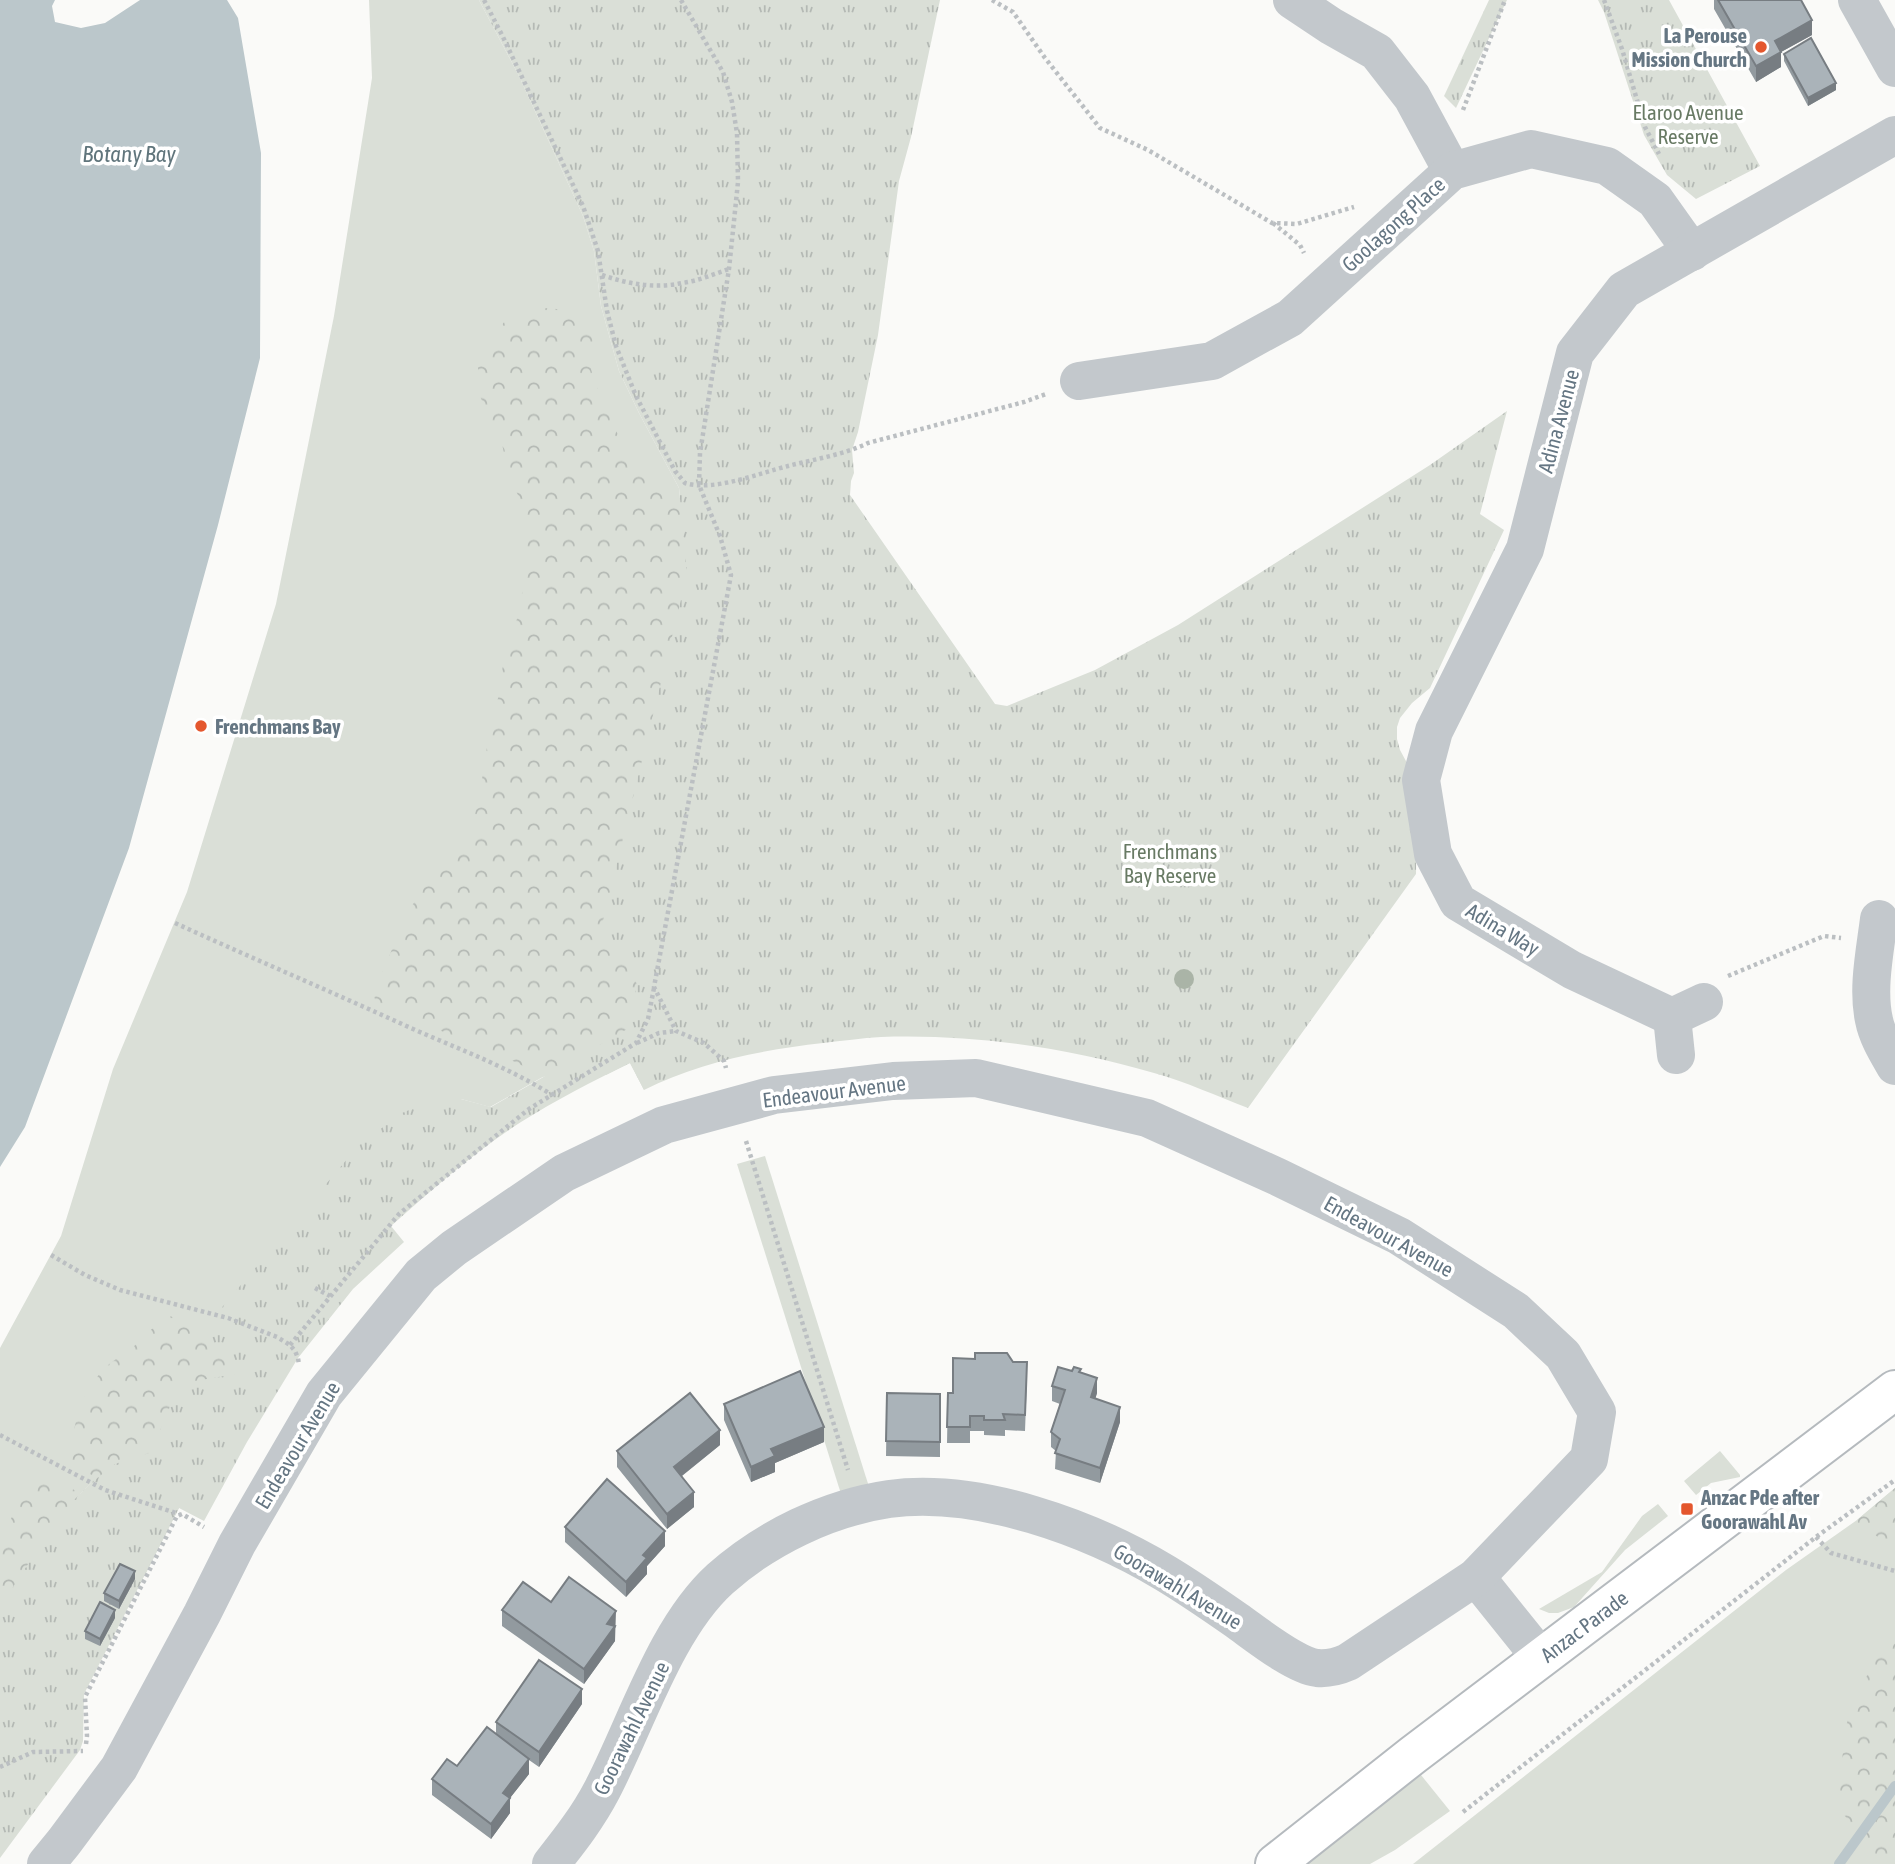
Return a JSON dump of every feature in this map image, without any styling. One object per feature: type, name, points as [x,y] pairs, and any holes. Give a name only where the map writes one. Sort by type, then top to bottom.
[{"type":"main road","name":"Anzac Parade","points":[[1275,1864],[1413,1755],[1895,1390]]},
{"type":"street","points":[[1292,0],[1377,52],[1412,97],[1452,171]]},
{"type":"street","points":[[1857,0],[1895,68]]},
{"type":"street","name":"Adina Avenue","points":[[1434,731],[1525,549],[1576,353],[1624,290],[1895,135]]},
{"type":"street","name":"Goolagong Place","points":[[1079,380],[1212,361],[1290,318],[1452,171],[1531,149],[1607,166],[1655,200],[1692,252]]},
{"type":"street","name":"Adina Way","points":[[1434,731],[1421,780],[1433,854],[1458,902],[1572,970],[1688,1010]]},
{"type":"street","points":[[1878,931],[1872,982],[1874,1020],[1895,1066]]},
{"type":"street","points":[[1676,1055],[1688,1010]]},
{"type":"street","name":"Endeavour Avenue","points":[[46,1864],[119,1769],[237,1545],[324,1394],[421,1275],[454,1248],[564,1173],[664,1125],[774,1095],[893,1081],[976,1078],[1147,1118],[1278,1177],[1399,1236],[1516,1311],[1563,1355],[1597,1412],[1589,1459],[1476,1577]]},
{"type":"street","name":"Goorawahl Avenue","points":[[551,1864],[586,1818],[602,1790],[687,1618],[717,1582],[757,1550],[843,1509],[891,1499],[918,1497],[1007,1509],[1061,1523],[1164,1572],[1288,1655],[1317,1668],[1334,1667],[1348,1662],[1476,1577]]},
{"type":"street","points":[[1476,1577],[1541,1658]]},
{"type":"path","points":[[484,0],[583,206],[598,251],[614,337],[622,362],[636,396],[675,471],[685,483],[719,484],[1024,402]]},
{"type":"path","points":[[636,1043],[648,1019],[731,575],[720,536],[699,485],[700,453],[729,269],[738,183],[737,134],[732,102],[723,72],[681,0]]},
{"type":"path","points":[[992,0],[1013,12],[1100,128],[1148,150],[1272,223],[1297,224],[1357,206]]},
{"type":"path","points":[[1452,171],[1464,107],[1505,0]]},
{"type":"path","points":[[1604,0],[1622,48],[1645,127],[1664,163]]},
{"type":"path","points":[[601,275],[627,283],[651,286],[682,284],[729,269]]},
{"type":"path","points":[[175,923],[490,1061],[552,1096]]},
{"type":"path","points":[[1688,1010],[1722,978],[1824,936],[1878,931]]},
{"type":"path","points":[[654,987],[676,1031]]},
{"type":"path","points":[[290,1345],[398,1214],[519,1117],[636,1043],[676,1031],[704,1043],[724,1061],[735,1106],[859,1505]]},
{"type":"path","points":[[51,1255],[85,1275],[120,1290],[228,1318],[277,1337],[290,1345],[298,1358],[299,1366]]},
{"type":"path","points":[[316,1288],[330,1296]]},
{"type":"path","points":[[0,1435],[105,1490],[179,1514],[205,1527],[210,1522]]},
{"type":"path","points":[[1463,1812],[1816,1537],[1895,1480]]},
{"type":"path","points":[[85,1697],[179,1514]]},
{"type":"path","points":[[1816,1537],[1831,1553],[1895,1571]]},
{"type":"path","points":[[0,1767],[33,1752],[84,1751]]},
{"type":"green space","points":[[369,0],[479,0],[519,76],[583,216],[594,251],[601,306],[619,371],[679,488],[687,575],[629,1028],[490,1107],[461,1099],[204,1341],[149,1453],[91,1483],[62,1512],[0,1606],[0,1348],[61,1236],[113,1069],[187,892],[276,604],[334,316],[372,78]]},
{"type":"green space","name":"Frenchmans Bay Reserve","points":[[479,0],[940,0],[899,181],[878,335],[852,450],[854,473],[850,495],[995,704],[1007,706],[1095,670],[1178,625],[1430,465],[1507,411],[1480,514],[1504,530],[1430,688],[1412,703],[1400,718],[1397,727],[1400,750],[1417,773],[1416,874],[1248,1108],[1154,1073],[1053,1049],[985,1040],[881,1037],[800,1046],[731,1059],[687,1072],[644,1090],[630,1063],[561,1098],[504,1134],[454,1171],[391,1226],[404,1242],[353,1289],[298,1358],[247,1442],[204,1521],[179,1508],[84,1694],[83,1741],[80,1750],[0,1858],[0,1607],[62,1512],[115,1464],[149,1453],[178,1384],[253,1371],[204,1341],[213,1318],[359,1145],[402,1113],[436,1099],[461,1099],[491,1107],[629,1028],[637,984],[602,925],[687,575],[679,488],[619,371],[601,306],[594,251],[583,216],[519,76]]},
{"type":"green space","points":[[1489,0],[1507,0],[1456,108],[1444,96]]},
{"type":"green space","name":"Elaroo Avenue Reserve","points":[[1598,0],[1669,0],[1760,166],[1696,199],[1667,175],[1644,135]]},
{"type":"green space","points":[[527,308],[567,311],[590,326],[596,335],[590,356],[593,377],[625,449],[640,470],[675,495],[684,506],[692,524],[644,1090],[630,1063],[606,1075],[566,1074],[542,1077],[511,1060],[375,1001],[374,992],[407,914],[439,862],[470,836],[500,690],[505,646],[521,610],[526,522],[507,470],[503,448],[479,394],[478,365],[507,318]]},
{"type":"green space","points":[[765,1156],[870,1490],[842,1497],[737,1164]]},
{"type":"green space","points":[[169,1316],[219,1329],[254,1371],[146,1573],[0,1610],[0,1543],[15,1510],[32,1485],[46,1477],[55,1477],[80,1494],[97,1477],[75,1468],[69,1461],[76,1423],[84,1399],[106,1367]]},
{"type":"green space","points":[[1720,1451],[1740,1477],[1711,1483],[1696,1495],[1684,1481]]},
{"type":"green space","points":[[1895,1488],[1895,1864],[1413,1864],[1786,1570],[1857,1520]]},
{"type":"green space","points":[[1895,1488],[1895,1549],[1857,1520]]},
{"type":"green space","points":[[1658,1504],[1668,1516],[1625,1550],[1574,1607],[1558,1613],[1539,1609],[1602,1572],[1642,1516]]},
{"type":"green space","points":[[1895,1633],[1895,1864],[1881,1864],[1836,1804],[1848,1715],[1886,1636]]},
{"type":"green space","points":[[1421,1775],[1450,1811],[1395,1850],[1370,1864],[1304,1864]]},
{"type":"water","name":"Botany Bay","points":[[0,0],[55,0],[52,6],[55,22],[81,28],[105,23],[140,0],[227,0],[238,18],[261,153],[260,358],[218,525],[129,848],[25,1127],[0,1167]]},
{"type":"building","points":[[1718,0],[1801,0],[1812,20],[1775,41],[1781,52],[1756,66]]},
{"type":"building","points":[[1811,38],[1836,83],[1808,98],[1784,54]]},
{"type":"building","points":[[975,1353],[1007,1353],[1013,1362],[1027,1362],[1025,1415],[1003,1414],[1005,1420],[984,1420],[984,1416],[970,1416],[970,1427],[947,1427],[948,1393],[953,1393],[953,1358],[975,1359]]},
{"type":"building","points":[[1058,1367],[1072,1371],[1074,1367],[1081,1369],[1079,1372],[1097,1378],[1091,1397],[1120,1407],[1100,1468],[1055,1453],[1060,1439],[1051,1432],[1065,1390],[1052,1386]]},
{"type":"building","points":[[800,1371],[824,1427],[771,1449],[775,1456],[751,1467],[724,1404]]},
{"type":"building","points":[[690,1393],[720,1430],[674,1467],[694,1492],[667,1514],[617,1451]]},
{"type":"building","points":[[887,1393],[940,1394],[940,1442],[886,1441]]},
{"type":"building","points":[[607,1479],[665,1531],[643,1555],[647,1558],[626,1582],[565,1527]]},
{"type":"building","points":[[120,1564],[135,1571],[119,1601],[104,1593]]},
{"type":"building","points":[[569,1577],[616,1611],[607,1624],[615,1626],[584,1669],[502,1610],[523,1582],[551,1602]]},
{"type":"building","points":[[100,1602],[115,1610],[100,1639],[85,1631]]},
{"type":"building","points":[[539,1660],[582,1689],[539,1752],[496,1722]]},
{"type":"building","points":[[487,1727],[529,1759],[503,1793],[510,1798],[491,1824],[432,1779],[447,1759],[457,1766]]},
{"type":"waterway","points":[[1839,1864],[1895,1786]]},
{"type":"place","name":"La Perouse Mission Church","points":[[1761,47]]},
{"type":"place","name":"Frenchmans Bay","points":[[201,726]]},
{"type":"place","name":"Anzac Pde after Goorawahl Av","points":[[1687,1509]]}]
